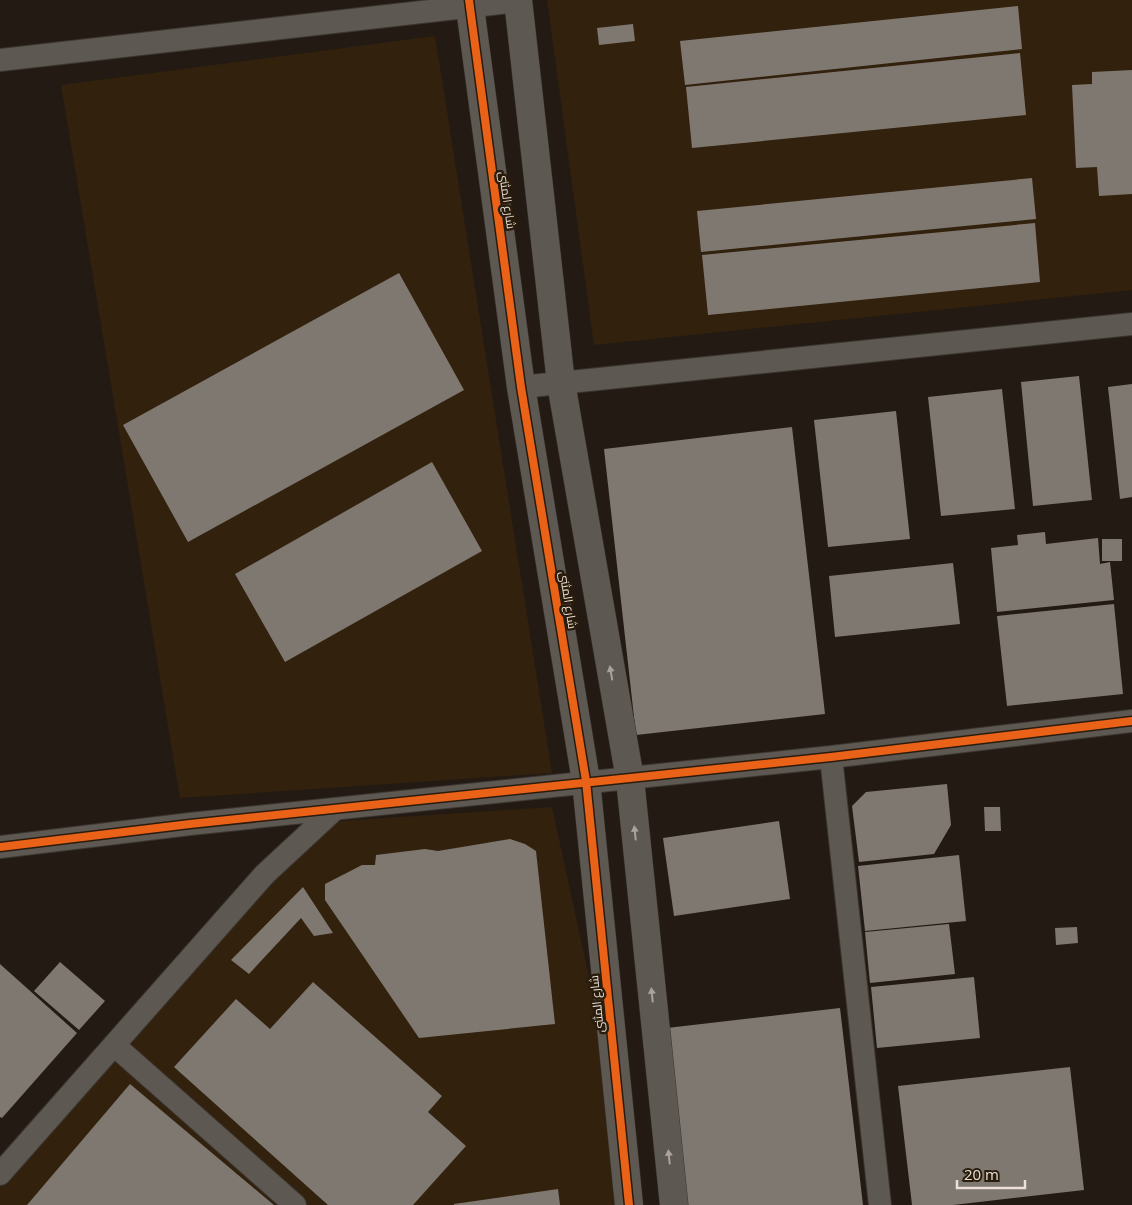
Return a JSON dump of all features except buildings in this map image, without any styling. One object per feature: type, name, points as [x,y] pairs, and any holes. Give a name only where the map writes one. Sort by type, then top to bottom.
[{"type":"street","points":[[0,60],[469,3],[518,1],[561,383],[630,779],[674,1205]]},
{"type":"street","name":"شارع المثنى","points":[[469,3],[521,387],[586,781],[629,1205]]},
{"type":"street","points":[[521,387],[1132,324]]},
{"type":"street","points":[[0,847],[190,824],[334,810],[586,781],[630,779],[831,757],[1132,721]]},
{"type":"street","points":[[831,757],[880,1205]]},
{"type":"street","points":[[0,1174],[265,874],[334,810]]},
{"type":"street","points":[[114,1045],[295,1205]]},
{"type":"shaded area","points":[[547,0],[1132,0],[1132,290],[594,345]]},
{"type":"shaded area","points":[[435,36],[552,773],[180,798],[61,85]]},
{"type":"shaded area","points":[[552,807],[619,1115],[629,1205],[0,1205],[0,1174],[265,874],[340,821]]},
{"type":"cycle path","points":[[469,0],[521,387],[586,781],[629,1205]]},
{"type":"cycle path","points":[[0,847],[190,824],[831,757],[1132,721]]}]
